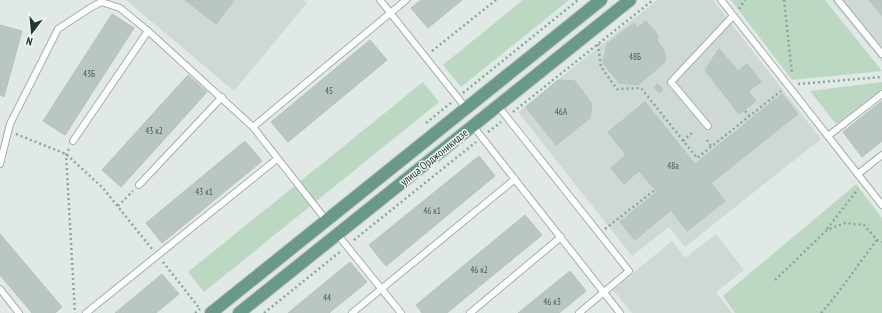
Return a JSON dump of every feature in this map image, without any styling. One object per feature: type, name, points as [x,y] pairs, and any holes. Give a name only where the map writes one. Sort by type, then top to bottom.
[{"type":"main road","name":"улица Орджоникидзе","points":[[205,311],[326,220],[601,0]]},
{"type":"main road","name":"улица Орджоникидзе","points":[[239,313],[630,0]]},
{"type":"lane","points":[[380,0],[466,108]]},
{"type":"lane","points":[[253,127],[406,0]]},
{"type":"lane","points":[[721,0],[882,205]]},
{"type":"lane","points":[[838,0],[882,54]]},
{"type":"lane","points":[[0,164],[10,124],[58,29],[101,2],[120,8],[148,31],[222,97],[253,127],[326,220]]},
{"type":"lane","points":[[708,126],[671,82],[734,16]]},
{"type":"lane","points":[[73,141],[148,31]]},
{"type":"lane","points":[[828,136],[882,94]]},
{"type":"lane","points":[[139,185],[222,97]]},
{"type":"lane","points":[[498,106],[629,271],[579,313]]},
{"type":"lane","points":[[473,126],[620,313]]},
{"type":"lane","points":[[858,174],[882,155]]},
{"type":"lane","points":[[86,313],[277,159]]},
{"type":"lane","points":[[352,313],[515,179]]},
{"type":"lane","points":[[338,234],[401,313]]},
{"type":"lane","points":[[470,313],[561,237]]},
{"type":"lane","points":[[0,289],[19,313]]},
{"type":"path","points":[[426,56],[496,0]]},
{"type":"path","points":[[784,0],[792,80],[788,85]]},
{"type":"path","points":[[788,85],[882,76]]},
{"type":"path","points":[[745,111],[749,116]]},
{"type":"path","points":[[8,131],[66,154],[103,188],[205,311]]},
{"type":"path","points":[[683,141],[693,132]]},
{"type":"path","points":[[707,140],[711,146]]},
{"type":"path","points":[[66,154],[74,313]]},
{"type":"path","points":[[775,280],[827,230],[859,188],[865,183]]},
{"type":"path","points":[[118,206],[139,185]]},
{"type":"path","points":[[600,234],[655,190]]},
{"type":"path","points":[[827,230],[846,223],[864,224],[877,240],[882,242]]},
{"type":"path","points":[[821,313],[841,291],[862,259],[877,240]]},
{"type":"path","points":[[264,313],[345,248]]},
{"type":"shaded area","points":[[126,0],[303,0],[307,3],[234,91]]},
{"type":"shaded area","points":[[657,0],[713,0],[821,139],[685,247],[669,227],[632,256],[518,112]]},
{"type":"shaded area","points":[[831,0],[882,0],[882,62]]},
{"type":"shaded area","points":[[716,234],[744,270],[716,292],[732,313],[632,313],[613,290],[672,241],[685,258]]},
{"type":"green space","points":[[523,0],[569,0],[461,87],[443,65]]},
{"type":"green space","points":[[731,0],[825,0],[882,71],[792,80]]},
{"type":"green space","points":[[423,82],[439,102],[204,292],[188,272]]},
{"type":"green space","points":[[882,82],[882,89],[836,124],[810,91]]},
{"type":"green space","points":[[856,184],[882,218],[882,313],[735,313],[723,296]]},
{"type":"building","points":[[185,0],[230,0],[233,2],[216,24]]},
{"type":"building","points":[[421,0],[462,0],[428,28],[411,8]]},
{"type":"building","points":[[869,0],[882,0],[882,16]]},
{"type":"building","points":[[112,14],[134,28],[65,135],[43,121]]},
{"type":"building","points":[[646,21],[658,35],[657,40],[665,52],[665,62],[638,85],[619,83],[603,63],[607,44],[634,23],[637,28]]},
{"type":"building","points":[[0,25],[22,31],[4,97],[0,95]]},
{"type":"building","points":[[370,40],[387,60],[288,142],[271,122]]},
{"type":"building","points":[[719,49],[738,71],[747,64],[761,82],[748,91],[756,101],[739,114],[705,70]]},
{"type":"building","points":[[188,75],[207,92],[121,187],[102,170]]},
{"type":"building","points":[[558,80],[575,81],[592,104],[590,118],[556,145],[526,107]]},
{"type":"building","points":[[658,84],[663,90],[659,93],[654,87]]},
{"type":"building","points":[[782,94],[798,114],[711,183],[725,201],[687,231],[671,210],[635,240],[620,222],[657,192],[639,171],[624,184],[611,168],[626,155],[608,132],[645,102],[695,164]]},
{"type":"building","points":[[882,101],[882,141],[862,157],[843,132]]},
{"type":"building","points":[[245,141],[262,161],[162,243],[146,223]]},
{"type":"building","points":[[479,156],[495,176],[386,266],[369,245]]},
{"type":"building","points":[[525,215],[542,235],[447,313],[422,313],[416,305]]},
{"type":"building","points":[[0,234],[62,307],[55,313],[32,313],[0,275]]},
{"type":"building","points":[[350,262],[367,282],[329,313],[288,313]]},
{"type":"building","points":[[570,271],[586,291],[559,313],[518,313]]},
{"type":"building","points":[[162,274],[179,294],[156,313],[115,313]]}]
